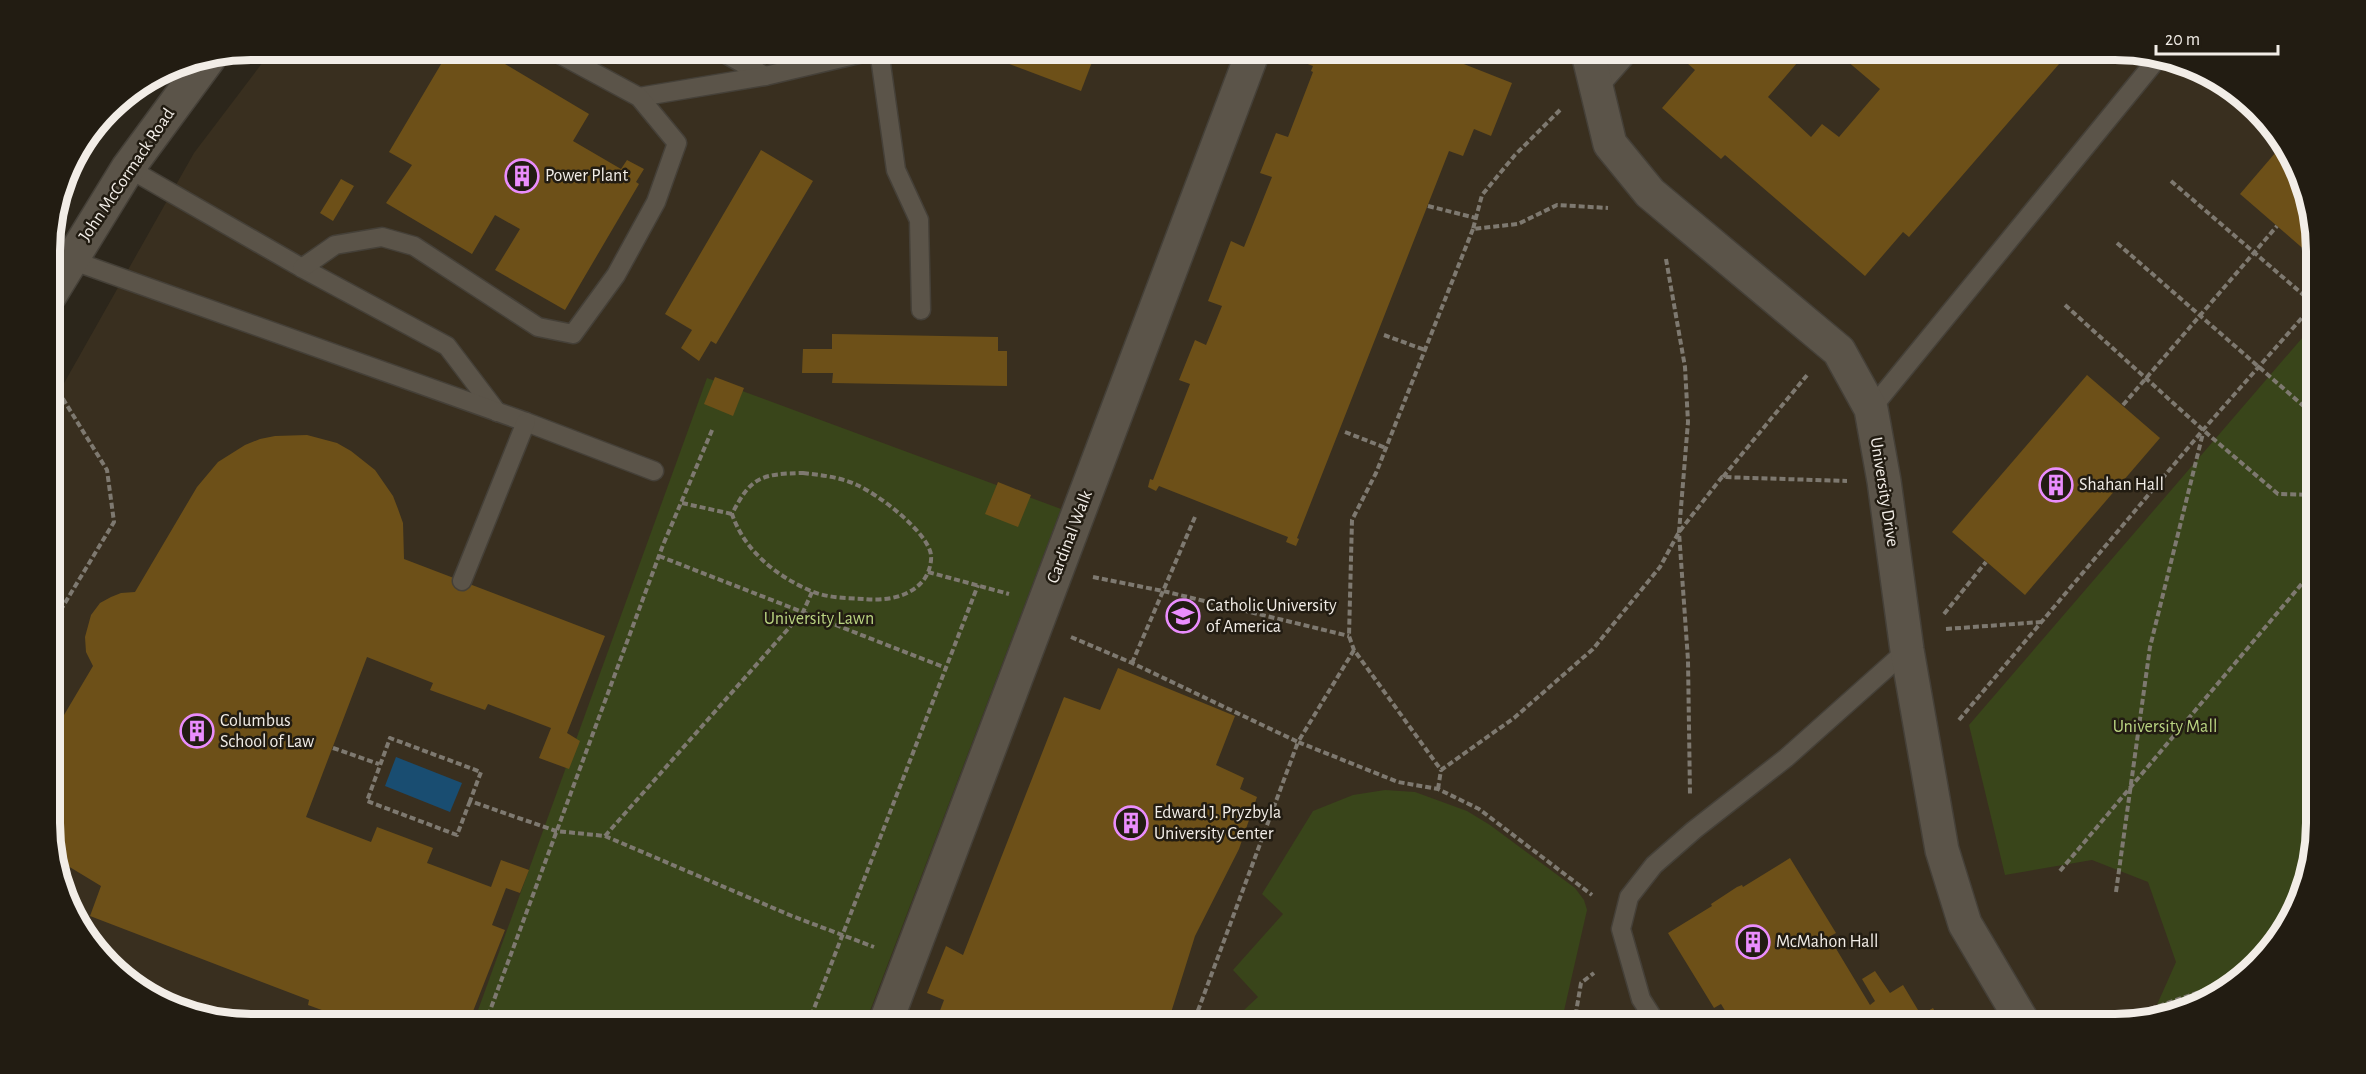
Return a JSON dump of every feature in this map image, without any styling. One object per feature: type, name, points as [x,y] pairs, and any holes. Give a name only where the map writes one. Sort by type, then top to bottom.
[{"type":"street","name":"Cardinal Walk","points":[[889,1014],[1250,60]]},
{"type":"street","name":"University Drive","points":[[1589,60],[1610,144],[1650,193],[1839,351],[1871,409],[1884,481],[1907,650],[1942,850],[1965,924],[2018,1014]]},
{"type":"street","name":"John McCormack Road","points":[[60,278],[128,168],[203,67]]},
{"type":"lane","points":[[302,268],[335,244],[382,237],[414,246],[538,327],[573,333],[616,274],[656,202],[677,143],[639,97],[569,60]]},
{"type":"lane","points":[[735,60],[765,76]]},
{"type":"lane","points":[[639,97],[765,76],[835,60]]},
{"type":"lane","points":[[880,60],[896,170],[919,220],[921,310]]},
{"type":"lane","points":[[1596,90],[1623,60]]},
{"type":"lane","points":[[1871,409],[2153,64]]},
{"type":"lane","points":[[128,168],[302,268],[447,346],[497,412]]},
{"type":"lane","points":[[71,260],[526,422],[654,471]]},
{"type":"lane","points":[[462,580],[526,422]]},
{"type":"lane","points":[[1650,1014],[1641,999],[1621,928],[1629,897],[1654,865],[1694,830],[1786,758],[1907,650]]},
{"type":"path","points":[[1441,770],[1354,650],[1349,636],[1352,520],[1376,474],[1473,229],[1482,195],[1515,155],[1560,110]]},
{"type":"path","points":[[89,151],[105,128]]},
{"type":"path","points":[[2171,182],[2306,297]]},
{"type":"path","points":[[1473,229],[1518,224],[1557,205],[1608,208]]},
{"type":"path","points":[[1428,206],[1476,218]]},
{"type":"path","points":[[2123,405],[2277,226]]},
{"type":"path","points":[[2117,243],[2306,408]]},
{"type":"path","points":[[1666,259],[1685,367],[1688,422],[1679,532],[1688,660],[1690,804]]},
{"type":"path","points":[[2065,304],[2203,430],[2278,494],[2306,495]]},
{"type":"path","points":[[1957,721],[2203,430],[2306,313]]},
{"type":"path","points":[[1384,335],[1425,350]]},
{"type":"path","points":[[1437,789],[1441,770],[1514,718],[1593,649],[1660,567],[1679,532],[1722,477],[1808,374]]},
{"type":"path","points":[[60,395],[107,470],[114,522],[60,611]]},
{"type":"path","points":[[488,1014],[659,556],[713,428]]},
{"type":"path","points":[[2116,892],[2150,647],[2203,430]]},
{"type":"path","points":[[1345,432],[1386,448]]},
{"type":"path","points":[[803,473],[828,476],[856,484],[902,515],[924,540],[931,555],[928,572],[921,584],[906,594],[875,600],[840,598],[812,592],[775,570],[752,550],[738,530],[732,514],[742,493],[757,480],[778,474],[803,473]]},
{"type":"path","points":[[1722,477],[1857,482]]},
{"type":"path","points":[[681,502],[732,514]]},
{"type":"path","points":[[1132,663],[1195,517]]},
{"type":"path","points":[[659,556],[946,668]]},
{"type":"path","points":[[1944,614],[1986,562]]},
{"type":"path","points":[[1058,570],[1163,591],[1349,636]]},
{"type":"path","points":[[812,1014],[978,585],[928,572]]},
{"type":"path","points":[[2060,871],[2306,579]]},
{"type":"path","points":[[605,836],[803,612],[812,592]]},
{"type":"path","points":[[1946,628],[2041,622]]},
{"type":"path","points":[[1038,623],[1132,663],[1298,742],[1398,782],[1437,789],[1479,809],[1592,895]]},
{"type":"path","points":[[1197,1014],[1298,742],[1354,650]]},
{"type":"path","points":[[390,738],[481,772],[470,801],[458,835],[367,801],[390,738]]},
{"type":"path","points":[[333,748],[379,764]]},
{"type":"path","points":[[470,801],[556,831],[605,836],[908,960]]},
{"type":"path","points":[[1576,1014],[1581,983],[1594,973]]},
{"type":"path","points":[[2150,1009],[2211,988]]},
{"type":"shaded area","name":"Catholic University of America","points":[[264,60],[2115,60],[2140,62],[2177,70],[2211,86],[2231,99],[2267,135],[2291,178],[2304,226],[2306,251],[2306,836],[2299,873],[2291,896],[2267,939],[2231,975],[2211,988],[2177,1004],[2128,1014],[251,1014],[226,1012],[189,1004],[155,988],[135,975],[116,958],[99,939],[86,919],[67,873],[60,823],[60,390],[194,153]]},
{"type":"green space","name":"University Mall","points":[[2306,333],[2306,836],[2299,873],[2291,896],[2267,939],[2231,975],[2211,988],[2177,1004],[2155,1009],[2176,962],[2148,882],[2092,860],[2005,875],[1969,725]]},
{"type":"green space","name":"University Lawn","points":[[707,378],[1061,509],[869,1014],[477,1014]]},
{"type":"green space","points":[[1385,790],[1415,792],[1467,811],[1490,825],[1575,888],[1584,900],[1587,910],[1563,1014],[1240,1014],[1258,997],[1233,970],[1283,914],[1262,894],[1313,811],[1353,795]]},
{"type":"water","points":[[396,757],[462,783],[450,812],[385,786]]},
{"type":"building","name":"Power Plant","points":[[443,60],[498,60],[589,114],[573,141],[621,169],[627,160],[644,169],[636,182],[639,184],[565,310],[495,270],[520,229],[495,215],[472,254],[386,203],[412,165],[389,152]]},
{"type":"building","points":[[999,60],[1093,60],[1081,91]]},
{"type":"building","points":[[1297,60],[1454,60],[1512,83],[1491,136],[1474,129],[1463,156],[1449,151],[1297,538],[1299,539],[1296,546],[1286,542],[1288,537],[1159,486],[1156,491],[1148,487],[1150,479],[1153,480],[1190,384],[1179,380],[1195,340],[1206,345],[1222,306],[1208,301],[1231,241],[1244,247],[1272,177],[1260,173],[1276,133],[1288,137],[1313,72],[1311,71],[1313,66]]},
{"type":"building","points":[[1689,60],[1800,60],[1768,97],[1811,137],[1822,124],[1839,137],[1880,89],[1846,60],[2062,60],[1909,237],[1903,232],[1865,276],[1725,155],[1721,159],[1662,108],[1695,70],[1687,63]]},
{"type":"building","points":[[761,150],[813,181],[716,344],[711,341],[699,361],[681,348],[692,330],[665,314]]},
{"type":"building","points":[[2277,151],[2291,178],[2299,201],[2306,251],[2240,194]]},
{"type":"building","points":[[341,179],[354,186],[333,221],[320,213]]},
{"type":"building","points":[[832,334],[998,337],[998,351],[1007,351],[1007,386],[832,383],[833,373],[802,373],[803,349],[832,349]]},
{"type":"building","name":"Shahan Hall","points":[[2087,375],[2160,438],[2025,595],[1952,532]]},
{"type":"building","points":[[715,377],[744,388],[733,416],[704,404]]},
{"type":"building","name":"Columbus School of Law","points":[[307,435],[337,443],[375,470],[393,496],[403,523],[404,559],[605,636],[567,733],[580,741],[569,769],[539,758],[551,728],[488,704],[485,710],[430,690],[433,683],[367,657],[306,817],[371,842],[377,827],[433,848],[427,863],[491,887],[501,860],[529,870],[520,893],[506,888],[492,925],[505,930],[472,1014],[333,1014],[308,1005],[309,1000],[90,916],[101,886],[68,866],[66,869],[60,823],[60,722],[93,666],[86,652],[85,637],[91,615],[100,603],[111,597],[121,593],[135,592],[197,487],[218,462],[245,445],[275,436]]},
{"type":"building","points":[[998,482],[1031,495],[1018,527],[985,514]]},
{"type":"building","name":"Edward J. Pryzbyla University Center","points":[[1118,668],[1235,716],[1216,765],[1244,778],[1240,789],[1257,797],[1239,849],[1195,936],[1171,1014],[939,1014],[944,1000],[927,993],[946,946],[963,955],[1064,697],[1100,710]]},
{"type":"building","name":"McMahon Hall","points":[[1790,858],[1836,933],[1829,937],[1870,1005],[1875,1001],[1862,979],[1875,971],[1890,993],[1903,985],[1920,1014],[1727,1014],[1721,1004],[1714,1008],[1668,933],[1712,906],[1711,904],[1737,887],[1742,885],[1743,887]]},
{"type":"building","name":"McMahon Hall","points":[[1933,1008],[1936,1014],[1923,1014]]},
{"type":"place","name":"Power Plant","points":[[522,176]]},
{"type":"place","name":"Shahan Hall","points":[[2056,485]]},
{"type":"place","name":"Catholic University of America","points":[[1183,616]]},
{"type":"place","name":"Columbus School of Law","points":[[197,731]]},
{"type":"place","name":"Edward J. Pryzbyla University Center","points":[[1131,823]]},
{"type":"place","name":"McMahon Hall","points":[[1753,942]]}]
